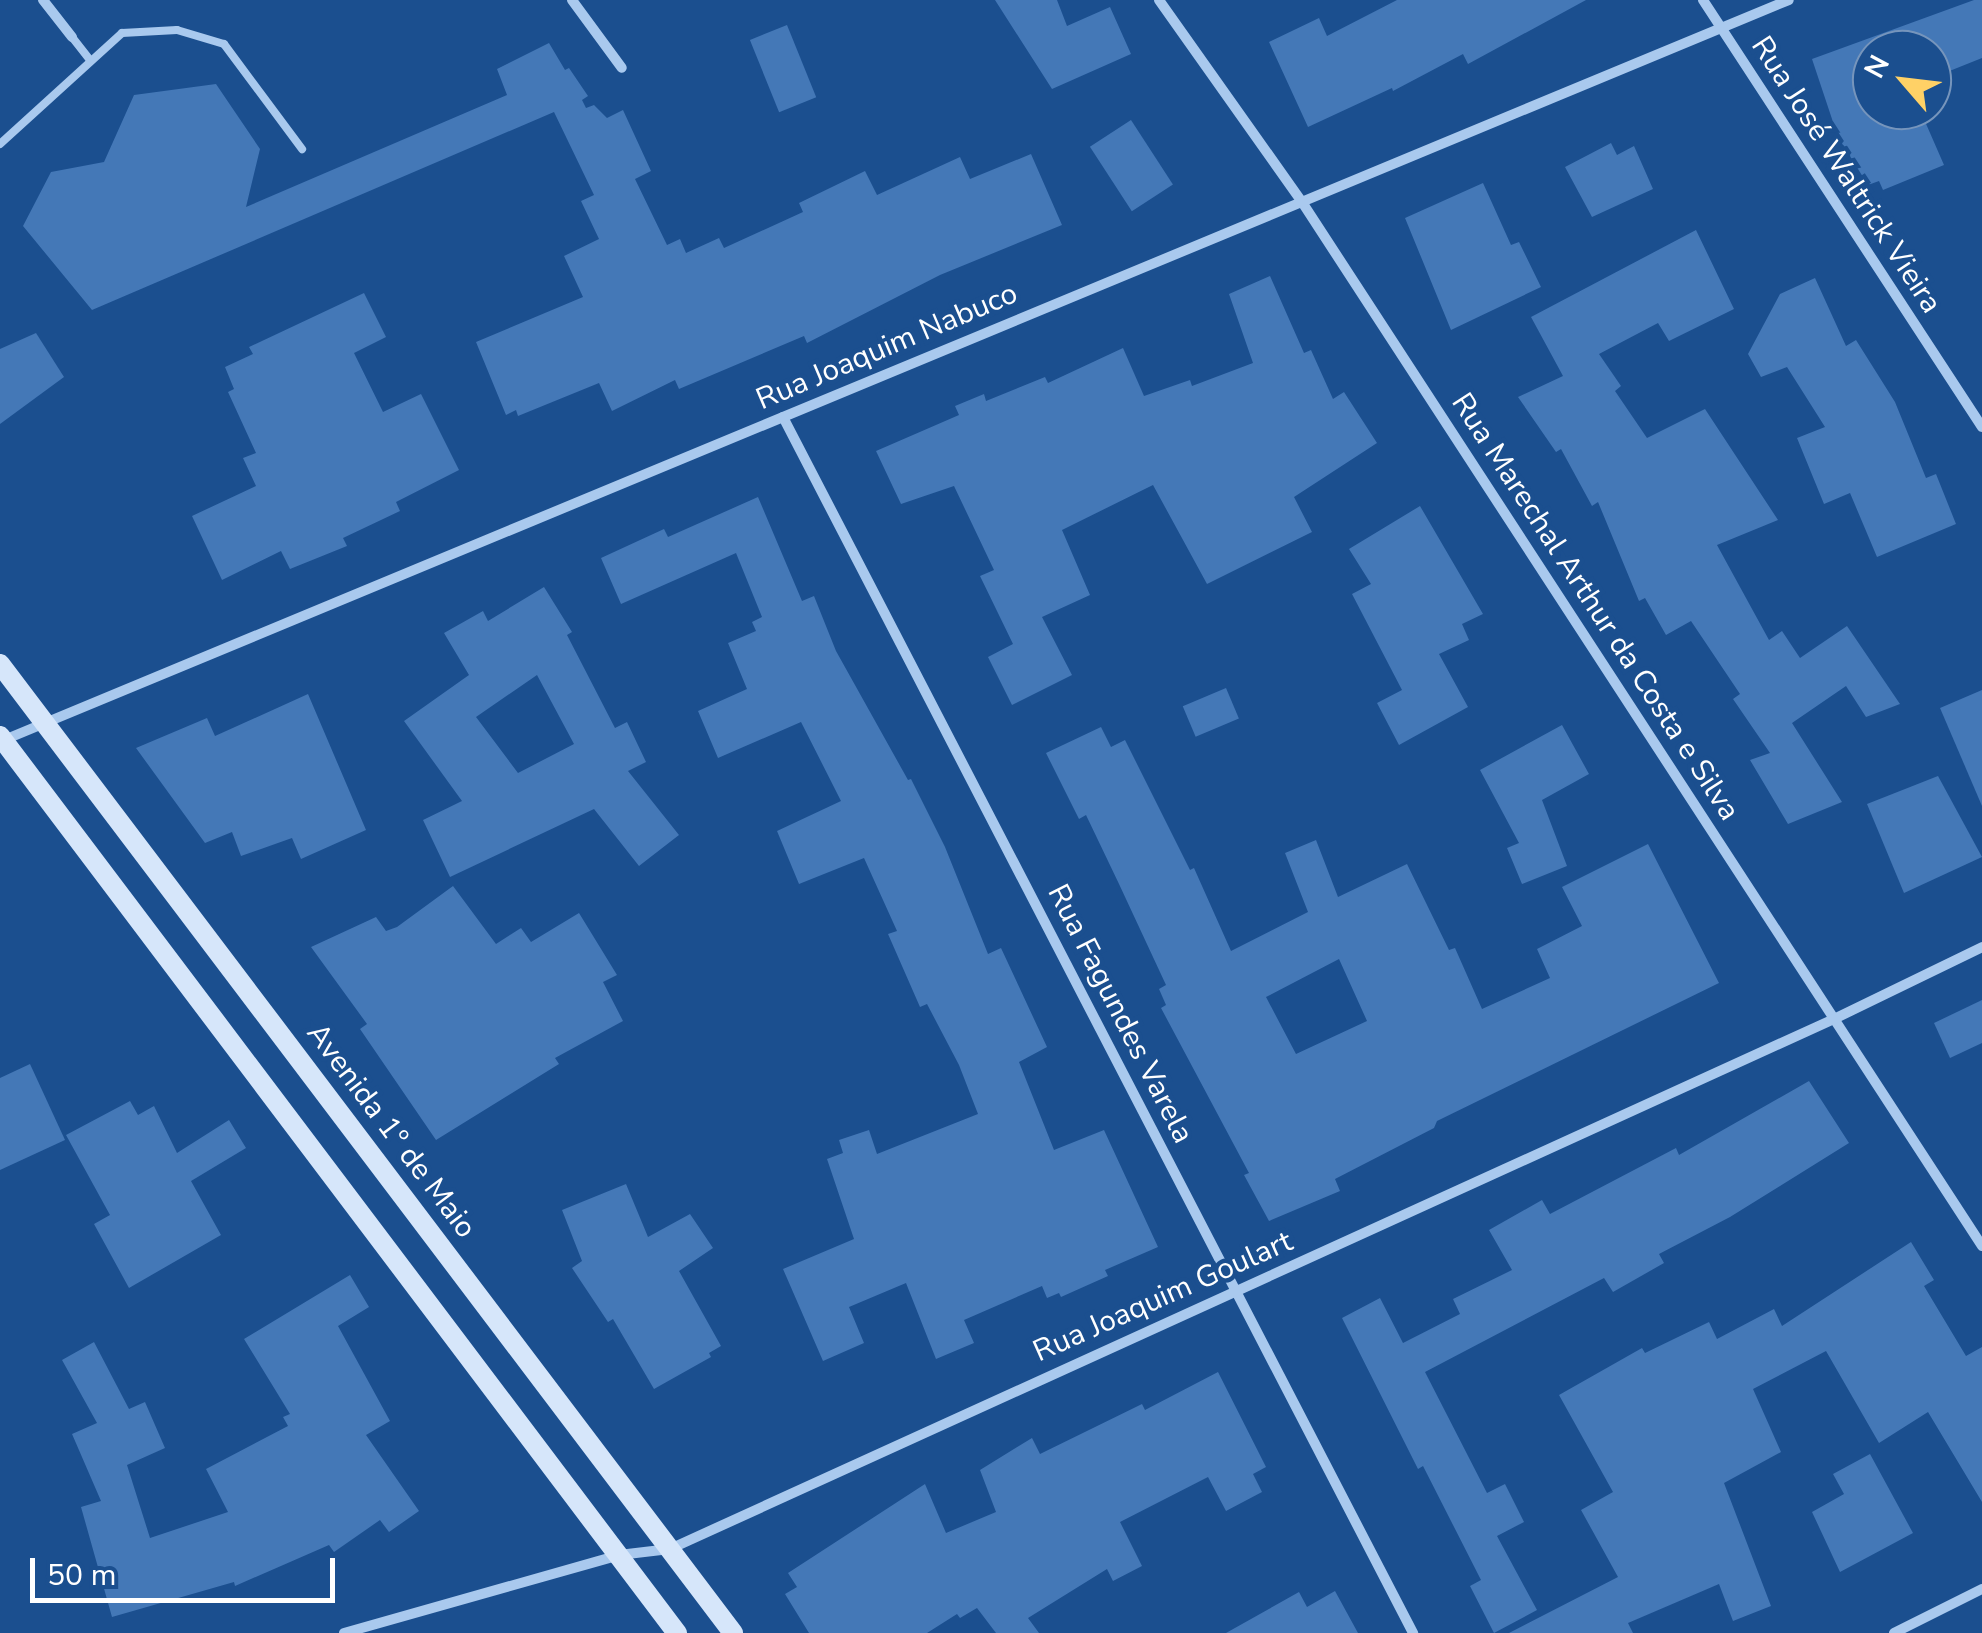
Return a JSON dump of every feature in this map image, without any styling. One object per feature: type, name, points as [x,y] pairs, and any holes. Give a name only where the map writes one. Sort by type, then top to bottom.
[{"type":"main road","name":"Avenida 1º de Maio","points":[[0,664],[733,1633]]},
{"type":"main road","points":[[2,738],[677,1633]]},
{"type":"street","points":[[44,0],[72,37]]},
{"type":"street","points":[[572,0],[622,68]]},
{"type":"street","name":"Rua Marechal Arthur da Costa e Silva","points":[[1159,0],[1302,202],[1982,1246]]},
{"type":"street","name":"Rua José Waltrick Vieira","points":[[1703,0],[1982,427]]},
{"type":"street","name":"Rua Joaquim Nabuco","points":[[2,738],[1789,0]]},
{"type":"street","name":"Rua Fagundes Varela","points":[[783,418],[1413,1633]]},
{"type":"street","name":"Rua Joaquim Goulart","points":[[344,1633],[619,1556],[670,1549],[1834,1020],[1982,948]]},
{"type":"street","points":[[1894,1633],[1982,1589]]},
{"type":"lane","points":[[0,144],[122,32],[177,30],[224,44],[302,149]]},
{"type":"lane","points":[[72,37],[89,60]]},
{"type":"building","points":[[995,0],[1057,0],[1067,26],[1110,7],[1131,54],[1052,89]]},
{"type":"building","points":[[1397,0],[1586,0],[1468,64],[1463,54],[1393,91],[1392,88],[1308,127],[1269,42],[1319,18],[1327,36]]},
{"type":"building","points":[[1982,0],[1982,58],[1952,70],[1952,30],[1892,30]]},
{"type":"building","points":[[787,25],[816,97],[779,112],[750,40]]},
{"type":"building","points":[[549,43],[565,70],[569,68],[588,96],[582,100],[586,108],[594,105],[607,118],[623,110],[651,171],[635,179],[667,245],[680,239],[686,253],[719,238],[724,248],[803,212],[799,203],[865,171],[877,195],[960,157],[970,179],[1031,154],[1062,225],[940,275],[807,343],[804,336],[679,389],[675,380],[612,411],[599,383],[518,416],[516,410],[506,415],[476,342],[583,297],[564,256],[599,239],[581,201],[594,195],[554,112],[92,310],[23,226],[51,172],[104,162],[134,95],[216,84],[260,149],[246,207],[507,95],[497,69]]},
{"type":"building","points":[[1852,44],[1852,130],[1929,130],[1944,165],[1883,190],[1879,181],[1868,185],[1838,137],[1812,59]]},
{"type":"building","points":[[1131,120],[1173,185],[1132,211],[1090,147]]},
{"type":"building","points":[[1611,143],[1617,155],[1634,146],[1653,189],[1592,217],[1565,167]]},
{"type":"building","points":[[1483,183],[1511,245],[1519,242],[1541,287],[1451,330],[1405,218]]},
{"type":"building","points":[[1696,230],[1734,309],[1669,341],[1658,323],[1599,354],[1621,386],[1615,391],[1647,438],[1705,409],[1778,520],[1717,545],[1769,640],[1782,631],[1800,658],[1847,626],[1900,704],[1866,717],[1846,686],[1792,723],[1842,802],[1788,824],[1750,760],[1770,753],[1733,699],[1740,694],[1691,621],[1666,635],[1645,598],[1639,601],[1598,502],[1592,506],[1561,449],[1556,452],[1518,397],[1563,376],[1531,317]]},
{"type":"building","points":[[1270,276],[1304,353],[1311,350],[1333,399],[1344,392],[1377,443],[1294,497],[1312,532],[1207,584],[1153,485],[1062,530],[1090,595],[1042,617],[1072,675],[1012,705],[988,657],[1013,644],[980,576],[994,570],[954,486],[901,504],[876,451],[959,415],[955,406],[984,394],[986,401],[1045,377],[1048,383],[1123,348],[1144,396],[1190,380],[1192,386],[1253,363],[1229,294]]},
{"type":"building","points":[[1815,278],[1846,346],[1856,340],[1895,402],[1926,478],[1936,474],[1956,524],[1877,557],[1850,493],[1824,504],[1797,438],[1825,427],[1787,367],[1761,377],[1748,354],[1780,294]]},
{"type":"building","points":[[364,293],[386,337],[354,353],[383,412],[421,394],[459,470],[396,502],[400,511],[343,538],[347,546],[290,569],[281,551],[222,580],[192,516],[256,486],[243,458],[256,453],[228,392],[234,389],[225,367],[253,354],[249,347]]},
{"type":"building","points":[[36,333],[64,377],[0,424],[0,349]]},
{"type":"building","points":[[758,497],[802,601],[814,596],[836,651],[908,780],[911,779],[945,847],[988,954],[1001,948],[1047,1047],[1019,1062],[1054,1150],[1104,1130],[1158,1247],[1105,1270],[1108,1276],[1061,1297],[1059,1293],[1047,1298],[1042,1286],[964,1320],[974,1343],[936,1359],[906,1283],[849,1307],[864,1343],[823,1361],[783,1269],[854,1239],[827,1159],[843,1153],[839,1140],[869,1130],[877,1154],[978,1114],[959,1065],[927,1004],[920,1007],[888,934],[897,931],[864,858],[799,884],[777,831],[841,801],[801,722],[718,758],[698,711],[747,689],[728,643],[756,631],[752,622],[762,617],[736,553],[621,604],[601,558],[664,529],[668,537]]},
{"type":"building","points":[[1420,506],[1483,614],[1462,624],[1469,640],[1439,654],[1468,707],[1399,745],[1377,703],[1402,690],[1352,594],[1371,584],[1349,549]]},
{"type":"building","points":[[544,587],[572,632],[567,635],[615,728],[627,722],[646,762],[628,771],[679,835],[639,866],[594,809],[450,877],[423,820],[462,801],[404,721],[469,675],[444,633],[483,611],[488,621]],"holes":[[[537,675],[574,744],[518,773],[476,717]]]},
{"type":"building","points":[[1226,688],[1239,718],[1196,737],[1183,706]]},
{"type":"building","points":[[1982,690],[1982,806],[1940,708]]},
{"type":"building","points":[[308,694],[366,830],[301,859],[292,838],[241,856],[232,832],[205,843],[136,748],[207,718],[215,736]]},
{"type":"building","points":[[1562,725],[1589,774],[1542,800],[1567,866],[1522,884],[1507,848],[1519,843],[1480,770]]},
{"type":"building","points":[[1101,727],[1111,747],[1125,740],[1190,870],[1194,868],[1231,951],[1308,912],[1285,853],[1316,840],[1338,897],[1407,864],[1449,950],[1455,948],[1482,1009],[1550,978],[1537,949],[1582,926],[1562,887],[1648,844],[1719,983],[1437,1121],[1434,1128],[1335,1179],[1340,1191],[1269,1221],[1244,1175],[1249,1173],[1161,1008],[1166,1005],[1159,989],[1166,985],[1119,884],[1086,815],[1079,819],[1046,753]],"holes":[[[1339,959],[1367,1021],[1296,1054],[1266,997]]]},
{"type":"building","points":[[1938,776],[1982,857],[1904,893],[1867,804]]},
{"type":"building","points":[[453,886],[496,944],[521,928],[531,942],[579,913],[617,975],[603,982],[623,1021],[555,1058],[559,1064],[436,1140],[360,1029],[367,1024],[311,947],[376,917],[386,931],[397,927]]},
{"type":"building","points":[[1982,1000],[1982,1043],[1950,1058],[1934,1023]]},
{"type":"building","points":[[30,1064],[65,1140],[0,1170],[0,1078]]},
{"type":"building","points":[[1809,1081],[1849,1143],[1730,1217],[1659,1254],[1664,1263],[1613,1292],[1604,1278],[1425,1372],[1487,1493],[1505,1484],[1524,1522],[1497,1536],[1537,1610],[1494,1633],[1470,1586],[1481,1580],[1423,1466],[1418,1469],[1342,1318],[1380,1298],[1403,1343],[1460,1314],[1453,1299],[1512,1270],[1489,1230],[1542,1200],[1550,1214],[1676,1148],[1679,1155]]},
{"type":"building","points":[[130,1101],[138,1115],[154,1106],[177,1153],[229,1120],[246,1148],[191,1181],[221,1235],[129,1288],[94,1224],[110,1215],[66,1135]]},
{"type":"building","points":[[626,1184],[648,1237],[690,1214],[713,1248],[679,1271],[721,1346],[709,1353],[711,1357],[654,1389],[613,1319],[608,1322],[572,1268],[582,1261],[562,1210]]},
{"type":"building","points":[[1911,1242],[1934,1280],[1924,1286],[1966,1356],[1982,1347],[1982,1502],[1928,1412],[1879,1443],[1826,1351],[1753,1389],[1781,1452],[1724,1483],[1771,1606],[1733,1621],[1719,1584],[1628,1623],[1633,1633],[1509,1633],[1618,1577],[1581,1510],[1613,1492],[1559,1395],[1642,1348],[1645,1353],[1709,1322],[1717,1339],[1774,1309],[1782,1326]]},
{"type":"building","points":[[350,1275],[369,1307],[338,1326],[390,1421],[366,1435],[419,1511],[389,1532],[380,1520],[334,1552],[329,1545],[235,1586],[234,1582],[112,1617],[81,1507],[101,1501],[72,1434],[97,1423],[62,1360],[94,1342],[129,1409],[145,1402],[165,1448],[127,1465],[150,1538],[228,1512],[206,1469],[288,1426],[283,1417],[290,1414],[244,1339]]},
{"type":"building","points":[[1218,1372],[1266,1467],[1253,1474],[1262,1492],[1226,1511],[1208,1477],[1120,1522],[1142,1566],[1113,1581],[1107,1569],[1028,1618],[1039,1633],[996,1633],[977,1608],[960,1618],[957,1614],[927,1633],[809,1633],[785,1594],[797,1587],[788,1573],[925,1484],[946,1533],[996,1512],[980,1470],[1032,1438],[1040,1454],[1142,1404],[1145,1410]]},
{"type":"building","points":[[1870,1454],[1913,1533],[1840,1572],[1812,1512],[1844,1494],[1833,1474]]},
{"type":"building","points":[[1335,1591],[1358,1633],[1226,1633],[1299,1592],[1307,1607]]}]
